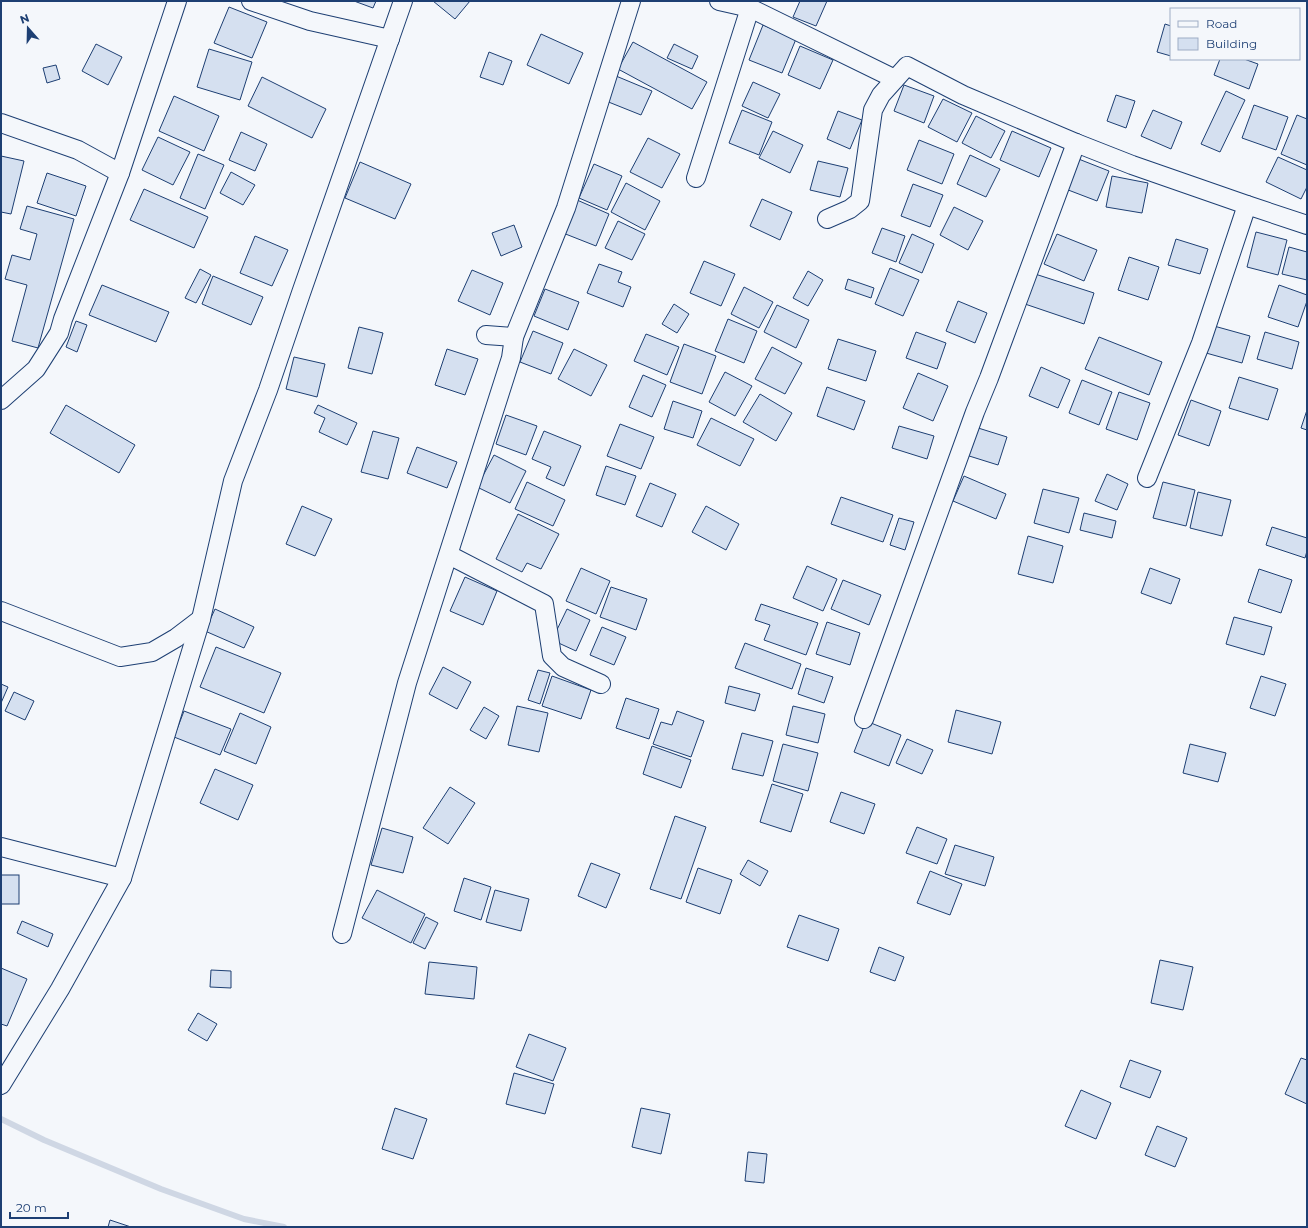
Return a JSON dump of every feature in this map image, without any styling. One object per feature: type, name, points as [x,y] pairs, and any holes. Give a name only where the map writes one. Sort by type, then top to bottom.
[{"type":"street","points":[[1,400],[36,369],[59,333],[63,318],[120,174],[177,1]]},
{"type":"street","points":[[251,1],[310,21],[390,39]]},
{"type":"street","points":[[1,1085],[60,989],[122,878],[200,619],[233,480],[268,390],[300,293],[403,1]]},
{"type":"street","points":[[342,934],[407,683],[449,555],[510,358],[514,337],[566,208],[631,1]]},
{"type":"street","points":[[720,1],[750,8],[895,79]]},
{"type":"street","points":[[696,178],[750,8]]},
{"type":"street","points":[[827,219],[850,209],[860,200],[873,110],[881,95],[906,66],[964,95],[1076,143],[1132,165],[1307,225]]},
{"type":"street","points":[[1,123],[78,150],[120,174]]},
{"type":"street","points":[[864,719],[975,412],[1076,143]]},
{"type":"street","points":[[1147,478],[1201,343],[1247,205]]},
{"type":"street","points":[[486,335],[514,337]]},
{"type":"street","points":[[449,555],[544,604],[552,656],[563,667],[601,684]]},
{"type":"street","points":[[1,610],[120,657],[152,652],[176,638],[200,619]]},
{"type":"street","points":[[1,847],[122,878]]},
{"type":"building","points":[[354,1],[376,1],[373,8]]},
{"type":"building","points":[[433,1],[470,1],[455,19]]},
{"type":"building","points":[[800,1],[827,1],[816,26],[793,17]]},
{"type":"building","points":[[229,7],[267,22],[252,58],[214,43]]},
{"type":"building","points":[[1165,24],[1170,26],[1170,56],[1157,52]]},
{"type":"building","points":[[763,25],[796,39],[782,73],[749,60]]},
{"type":"building","points":[[541,34],[583,53],[569,84],[527,65]]},
{"type":"building","points":[[633,42],[707,82],[692,109],[618,69]]},
{"type":"building","points":[[96,44],[122,57],[108,85],[82,71]]},
{"type":"building","points":[[674,44],[698,56],[692,69],[667,58]]},
{"type":"building","points":[[800,46],[833,60],[820,89],[788,75]]},
{"type":"building","points":[[209,49],[252,62],[240,100],[197,87]]},
{"type":"building","points":[[489,52],[512,61],[503,85],[480,77]]},
{"type":"building","points":[[1220,60],[1247,60],[1258,64],[1249,89],[1214,75]]},
{"type":"building","points":[[56,65],[60,79],[47,83],[43,68]]},
{"type":"building","points":[[616,76],[652,91],[641,115],[606,101]]},
{"type":"building","points":[[262,77],[326,109],[312,138],[248,106]]},
{"type":"building","points":[[753,82],[780,94],[768,118],[742,106]]},
{"type":"building","points":[[904,85],[934,96],[924,123],[894,111]]},
{"type":"building","points":[[1226,91],[1245,100],[1220,152],[1201,144]]},
{"type":"building","points":[[1116,95],[1135,101],[1126,128],[1107,121]]},
{"type":"building","points":[[174,96],[219,116],[204,151],[159,131]]},
{"type":"building","points":[[943,99],[972,113],[957,142],[928,127]]},
{"type":"building","points":[[1254,105],[1288,117],[1276,150],[1242,138]]},
{"type":"building","points":[[742,110],[772,122],[759,155],[729,143]]},
{"type":"building","points":[[1153,110],[1182,122],[1171,149],[1141,136]]},
{"type":"building","points":[[838,111],[862,120],[850,149],[827,139]]},
{"type":"building","points":[[1297,115],[1307,119],[1307,165],[1281,154]]},
{"type":"building","points":[[976,116],[1005,131],[991,158],[962,143]]},
{"type":"building","points":[[773,131],[803,145],[790,173],[759,158]]},
{"type":"building","points":[[1012,131],[1051,148],[1039,177],[1000,160]]},
{"type":"building","points":[[241,132],[267,144],[255,171],[229,160]]},
{"type":"building","points":[[158,137],[190,152],[173,185],[142,170]]},
{"type":"building","points":[[648,138],[680,154],[662,188],[630,172]]},
{"type":"building","points":[[919,140],[954,154],[942,184],[907,170]]},
{"type":"building","points":[[198,154],[224,165],[205,209],[180,198]]},
{"type":"building","points":[[970,155],[1000,169],[986,197],[957,184]]},
{"type":"building","points":[[1,156],[24,161],[11,214],[1,212]]},
{"type":"building","points":[[1278,157],[1307,170],[1307,187],[1301,199],[1266,182]]},
{"type":"building","points":[[1076,158],[1109,171],[1097,201],[1063,188]]},
{"type":"building","points":[[818,161],[848,168],[840,197],[810,190]]},
{"type":"building","points":[[360,162],[411,184],[395,219],[345,198]]},
{"type":"building","points":[[594,164],[622,176],[607,210],[579,198]]},
{"type":"building","points":[[231,172],[255,185],[243,205],[220,193]]},
{"type":"building","points":[[47,173],[86,186],[76,216],[37,203]]},
{"type":"building","points":[[1112,176],[1148,183],[1142,213],[1106,207]]},
{"type":"building","points":[[626,183],[660,201],[645,230],[611,212]]},
{"type":"building","points":[[913,184],[943,195],[930,227],[901,216]]},
{"type":"building","points":[[144,189],[208,217],[194,248],[130,220]]},
{"type":"building","points":[[762,199],[792,212],[780,240],[750,226]]},
{"type":"building","points":[[577,200],[609,214],[596,246],[563,233]]},
{"type":"building","points":[[27,206],[74,219],[38,348],[12,341],[27,285],[5,279],[12,255],[30,260],[37,234],[20,229]]},
{"type":"building","points":[[954,207],[983,221],[968,250],[940,235]]},
{"type":"building","points":[[618,221],[645,234],[632,260],[605,248]]},
{"type":"building","points":[[514,225],[522,247],[501,256],[492,233]]},
{"type":"building","points":[[882,228],[905,236],[896,262],[872,253]]},
{"type":"building","points":[[1256,232],[1287,240],[1278,275],[1247,267]]},
{"type":"building","points":[[912,234],[934,244],[922,273],[899,263]]},
{"type":"building","points":[[1057,234],[1097,250],[1084,281],[1044,264]]},
{"type":"building","points":[[255,236],[288,250],[272,286],[240,273]]},
{"type":"building","points":[[1176,239],[1208,249],[1200,274],[1168,265]]},
{"type":"building","points":[[1289,247],[1307,252],[1307,280],[1282,274]]},
{"type":"building","points":[[1129,257],[1159,267],[1148,300],[1118,290]]},
{"type":"building","points":[[704,261],[735,274],[721,306],[690,293]]},
{"type":"building","points":[[599,264],[622,272],[618,282],[631,287],[623,307],[587,293]]},
{"type":"building","points":[[890,268],[919,280],[903,316],[875,304]]},
{"type":"building","points":[[200,269],[211,275],[196,303],[185,298]]},
{"type":"building","points":[[472,270],[503,283],[490,315],[458,301]]},
{"type":"building","points":[[808,271],[823,280],[808,306],[793,298]]},
{"type":"building","points":[[1032,273],[1094,293],[1084,324],[1022,303]]},
{"type":"building","points":[[213,276],[263,297],[251,325],[202,304]]},
{"type":"building","points":[[848,279],[874,288],[871,298],[845,289]]},
{"type":"building","points":[[102,285],[169,312],[156,342],[89,315]]},
{"type":"building","points":[[1279,285],[1307,295],[1307,301],[1298,327],[1268,317]]},
{"type":"building","points":[[744,287],[773,302],[759,328],[731,314]]},
{"type":"building","points":[[545,289],[579,302],[568,330],[534,316]]},
{"type":"building","points":[[958,301],[987,313],[975,343],[946,331]]},
{"type":"building","points":[[674,304],[689,314],[677,333],[662,324]]},
{"type":"building","points":[[777,305],[809,320],[796,348],[764,332]]},
{"type":"building","points":[[728,319],[757,331],[744,363],[715,351]]},
{"type":"building","points":[[76,321],[87,325],[77,352],[66,347]]},
{"type":"building","points":[[1214,326],[1250,336],[1242,363],[1206,353]]},
{"type":"building","points":[[359,327],[383,333],[372,374],[348,368]]},
{"type":"building","points":[[533,331],[563,343],[551,374],[520,362]]},
{"type":"building","points":[[916,332],[946,343],[937,369],[906,358]]},
{"type":"building","points":[[1265,332],[1299,342],[1292,369],[1257,359]]},
{"type":"building","points":[[646,334],[679,347],[667,375],[634,361]]},
{"type":"building","points":[[1099,337],[1162,362],[1149,395],[1085,369]]},
{"type":"building","points":[[838,339],[876,351],[866,381],[828,369]]},
{"type":"building","points":[[684,344],[716,356],[702,394],[670,382]]},
{"type":"building","points":[[772,347],[802,363],[785,394],[755,379]]},
{"type":"building","points":[[447,349],[478,359],[465,395],[435,385]]},
{"type":"building","points":[[574,349],[607,365],[591,396],[558,379]]},
{"type":"building","points":[[294,357],[325,364],[317,397],[286,389]]},
{"type":"building","points":[[1041,367],[1070,380],[1058,408],[1029,396]]},
{"type":"building","points":[[725,372],[752,386],[735,416],[709,402]]},
{"type":"building","points":[[918,373],[948,386],[933,421],[903,408]]},
{"type":"building","points":[[643,375],[666,385],[652,417],[629,407]]},
{"type":"building","points":[[1239,377],[1278,389],[1268,420],[1229,408]]},
{"type":"building","points":[[1082,380],[1112,392],[1099,425],[1069,413]]},
{"type":"building","points":[[827,387],[865,401],[854,430],[817,416]]},
{"type":"building","points":[[1119,392],[1150,403],[1137,440],[1106,429]]},
{"type":"building","points":[[760,394],[792,413],[776,441],[743,422]]},
{"type":"building","points":[[1191,400],[1221,411],[1209,446],[1178,435]]},
{"type":"building","points":[[673,401],[702,411],[693,438],[664,429]]},
{"type":"building","points":[[66,405],[135,445],[119,473],[50,433]]},
{"type":"building","points":[[318,405],[357,423],[347,445],[319,432],[325,418],[314,413]]},
{"type":"building","points":[[1307,410],[1307,430],[1301,428]]},
{"type":"building","points":[[506,415],[537,426],[526,455],[496,444]]},
{"type":"building","points":[[711,418],[754,439],[740,466],[697,445]]},
{"type":"building","points":[[620,424],[654,437],[641,469],[607,456]]},
{"type":"building","points":[[899,426],[934,436],[927,459],[892,448]]},
{"type":"building","points":[[975,427],[1007,437],[998,465],[966,455]]},
{"type":"building","points":[[373,431],[399,438],[388,479],[361,472]]},
{"type":"building","points":[[544,431],[581,446],[564,486],[546,478],[551,467],[532,459]]},
{"type":"building","points":[[417,447],[457,462],[447,488],[407,473]]},
{"type":"building","points":[[494,455],[526,471],[510,503],[477,487]]},
{"type":"building","points":[[606,466],[636,476],[625,505],[596,495]]},
{"type":"building","points":[[1107,474],[1128,484],[1117,510],[1095,501]]},
{"type":"building","points":[[964,476],[1006,494],[996,519],[953,501]]},
{"type":"building","points":[[527,482],[565,500],[553,526],[515,509]]},
{"type":"building","points":[[1163,482],[1195,490],[1186,526],[1153,518]]},
{"type":"building","points":[[650,483],[676,494],[662,527],[636,516]]},
{"type":"building","points":[[1043,489],[1079,498],[1069,533],[1034,523]]},
{"type":"building","points":[[1198,492],[1231,500],[1222,536],[1190,528]]},
{"type":"building","points":[[841,497],[893,515],[883,542],[831,524]]},
{"type":"building","points":[[302,506],[332,519],[315,556],[286,544]]},
{"type":"building","points":[[706,506],[739,524],[726,550],[692,532]]},
{"type":"building","points":[[1084,513],[1116,521],[1112,538],[1080,530]]},
{"type":"building","points":[[518,514],[559,534],[541,569],[527,563],[522,572],[496,559]]},
{"type":"building","points":[[899,518],[914,522],[905,550],[890,545]]},
{"type":"building","points":[[1272,527],[1307,538],[1307,551],[1305,558],[1266,545]]},
{"type":"building","points":[[1028,536],[1063,546],[1053,583],[1018,574]]},
{"type":"building","points":[[807,566],[837,579],[823,611],[793,598]]},
{"type":"building","points":[[581,568],[610,581],[596,614],[566,601]]},
{"type":"building","points":[[1150,568],[1180,579],[1171,604],[1141,593]]},
{"type":"building","points":[[1259,569],[1292,580],[1281,613],[1248,602]]},
{"type":"building","points":[[465,577],[497,591],[483,625],[450,611]]},
{"type":"building","points":[[843,580],[881,595],[869,625],[831,609]]},
{"type":"building","points":[[611,587],[647,599],[636,630],[600,617]]},
{"type":"building","points":[[761,604],[818,623],[806,655],[764,640],[770,625],[755,620]]},
{"type":"building","points":[[215,609],[254,627],[244,648],[205,631]]},
{"type":"building","points":[[567,609],[590,620],[576,651],[552,640]]},
{"type":"building","points":[[1234,617],[1272,627],[1264,655],[1226,644]]},
{"type":"building","points":[[827,622],[860,633],[850,665],[816,654]]},
{"type":"building","points":[[602,627],[626,637],[614,665],[590,655]]},
{"type":"building","points":[[745,643],[801,664],[792,689],[735,668]]},
{"type":"building","points":[[216,647],[281,673],[264,713],[200,687]]},
{"type":"building","points":[[443,667],[471,682],[457,709],[429,694]]},
{"type":"building","points":[[806,668],[833,677],[824,703],[798,694]]},
{"type":"building","points":[[538,670],[550,673],[540,704],[528,700]]},
{"type":"building","points":[[552,676],[591,690],[581,719],[542,706]]},
{"type":"building","points":[[1261,676],[1286,684],[1275,716],[1250,708]]},
{"type":"building","points":[[1,684],[8,687],[1,703]]},
{"type":"building","points":[[729,686],[760,694],[755,711],[725,703]]},
{"type":"building","points":[[14,692],[34,701],[25,720],[5,711]]},
{"type":"building","points":[[626,698],[659,709],[649,739],[616,728]]},
{"type":"building","points":[[517,706],[548,713],[539,752],[508,745]]},
{"type":"building","points":[[793,706],[825,714],[818,743],[786,735]]},
{"type":"building","points":[[484,707],[499,716],[486,739],[470,730]]},
{"type":"building","points":[[956,710],[1001,722],[992,754],[948,742]]},
{"type":"building","points":[[184,711],[231,729],[220,755],[174,737]]},
{"type":"building","points":[[677,711],[704,721],[691,757],[653,744],[661,722],[672,725]]},
{"type":"building","points":[[240,713],[271,727],[256,764],[224,751]]},
{"type":"building","points":[[866,721],[901,735],[889,766],[854,752]]},
{"type":"building","points":[[742,733],[773,741],[763,776],[732,769]]},
{"type":"building","points":[[907,739],[933,750],[922,774],[896,763]]},
{"type":"building","points":[[783,744],[818,753],[808,791],[773,781]]},
{"type":"building","points":[[1190,744],[1226,753],[1218,782],[1183,773]]},
{"type":"building","points":[[652,746],[691,760],[681,788],[643,774]]},
{"type":"building","points":[[215,769],[253,785],[238,820],[200,803]]},
{"type":"building","points":[[772,784],[803,794],[791,832],[760,822]]},
{"type":"building","points":[[450,787],[475,803],[448,844],[423,828]]},
{"type":"building","points":[[841,792],[875,804],[864,834],[830,822]]},
{"type":"building","points":[[675,816],[706,827],[681,899],[650,889]]},
{"type":"building","points":[[917,827],[947,839],[937,864],[906,853]]},
{"type":"building","points":[[382,828],[413,837],[403,873],[371,865]]},
{"type":"building","points":[[955,845],[994,857],[985,886],[945,874]]},
{"type":"building","points":[[748,860],[768,871],[760,886],[740,874]]},
{"type":"building","points":[[591,863],[620,874],[606,908],[578,896]]},
{"type":"building","points":[[698,868],[732,880],[720,914],[686,902]]},
{"type":"building","points":[[930,871],[962,884],[950,915],[917,903]]},
{"type":"building","points":[[1,875],[19,875],[19,904],[1,904]]},
{"type":"building","points":[[464,878],[491,887],[481,920],[454,911]]},
{"type":"building","points":[[377,890],[425,914],[411,943],[362,918]]},
{"type":"building","points":[[495,890],[529,899],[521,931],[486,922]]},
{"type":"building","points":[[799,915],[839,929],[828,961],[787,947]]},
{"type":"building","points":[[426,917],[438,923],[425,949],[413,943]]},
{"type":"building","points":[[22,921],[53,934],[48,947],[17,933]]},
{"type":"building","points":[[879,947],[904,957],[895,981],[870,972]]},
{"type":"building","points":[[1160,960],[1193,967],[1183,1010],[1151,1003]]},
{"type":"building","points":[[429,962],[477,967],[474,999],[425,994]]},
{"type":"building","points":[[1,968],[27,979],[7,1026],[1,1024]]},
{"type":"building","points":[[211,970],[231,971],[231,988],[210,987]]},
{"type":"building","points":[[198,1013],[217,1024],[207,1041],[188,1030]]},
{"type":"building","points":[[529,1034],[566,1048],[553,1081],[516,1067]]},
{"type":"building","points":[[1301,1058],[1307,1060],[1307,1104],[1285,1094]]},
{"type":"building","points":[[1130,1060],[1161,1071],[1150,1098],[1120,1087]]},
{"type":"building","points":[[514,1073],[554,1084],[545,1114],[506,1104]]},
{"type":"building","points":[[1081,1090],[1111,1103],[1096,1139],[1065,1126]]},
{"type":"building","points":[[395,1108],[427,1119],[413,1159],[382,1149]]},
{"type":"building","points":[[641,1108],[670,1114],[661,1154],[632,1147]]},
{"type":"building","points":[[1157,1126],[1187,1138],[1175,1167],[1145,1155]]},
{"type":"building","points":[[748,1152],[767,1154],[764,1183],[745,1181]]},
{"type":"building","points":[[110,1220],[131,1227],[108,1227]]},
{"type":"waterway","points":[[1,1119],[44,1140],[161,1189],[244,1219],[284,1227]]}]
